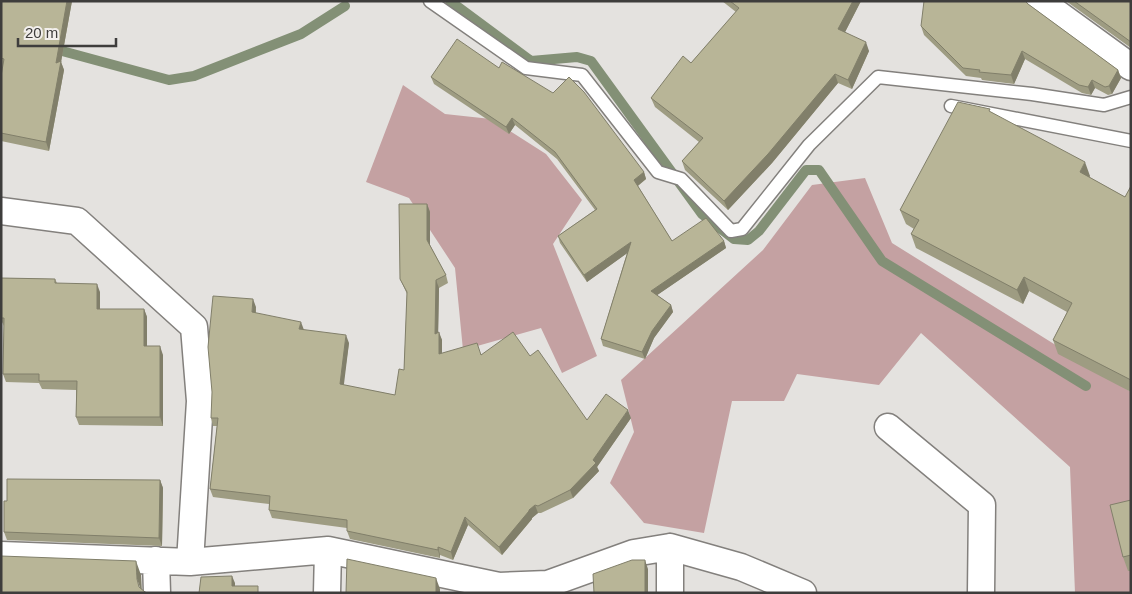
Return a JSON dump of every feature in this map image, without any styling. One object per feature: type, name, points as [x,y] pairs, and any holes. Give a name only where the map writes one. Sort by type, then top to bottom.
[{"type":"street","points":[[1043,2],[1131,67]]},
{"type":"street","points":[[1,211],[78,221],[194,327],[200,401],[190,562]]},
{"type":"street","points":[[888,427],[982,506],[981,593]]},
{"type":"street","points":[[670,547],[670,593]]},
{"type":"street","points":[[1,555],[190,562],[328,550],[499,589],[548,584],[634,553],[670,547],[740,567],[803,593]]},
{"type":"street","points":[[327,593],[328,550]]},
{"type":"street","points":[[156,560],[157,593]]},
{"type":"lane","points":[[430,1],[526,68],[582,75],[658,172],[681,179],[731,231],[742,229],[809,145],[878,77],[1032,94],[1104,105],[1131,98]]},
{"type":"lane","points":[[951,106],[1131,141]]},
{"type":"shaded area","points":[[403,85],[445,114],[491,119],[546,154],[582,200],[553,244],[597,356],[562,373],[541,328],[463,350],[455,268],[409,198],[366,182]]},
{"type":"shaded area","points":[[865,178],[892,243],[1131,392],[1131,593],[1075,593],[1070,467],[921,333],[879,385],[797,374],[784,401],[732,401],[704,533],[644,523],[610,483],[634,432],[621,380],[763,250],[812,185]]},
{"type":"building","points":[[1,1],[67,1],[56,63],[61,61],[46,142],[1,133],[1,76],[4,59],[1,58]]},
{"type":"building","points":[[730,1],[853,1],[838,29],[866,42],[848,80],[835,74],[768,154],[724,201],[682,161],[703,138],[651,98],[683,56],[691,63],[739,8]]},
{"type":"building","points":[[924,1],[1025,1],[1118,70],[1109,86],[1105,87],[1092,80],[1088,87],[1079,85],[1022,51],[1011,75],[979,72],[980,70],[963,68],[921,26]]},
{"type":"building","points":[[1074,1],[1131,1],[1131,42]]},
{"type":"building","points":[[457,39],[499,68],[502,62],[553,93],[569,77],[584,92],[644,172],[634,180],[672,241],[706,218],[724,241],[651,291],[671,305],[652,331],[642,352],[601,339],[631,242],[584,275],[558,236],[597,209],[555,152],[512,118],[506,127],[431,77]]},
{"type":"building","points":[[958,102],[990,109],[989,111],[1085,162],[1080,172],[1125,197],[1131,186],[1131,380],[1053,340],[1072,303],[1024,277],[1017,290],[911,234],[919,220],[900,210]]},
{"type":"building","points":[[399,204],[427,204],[427,240],[446,275],[436,280],[435,334],[439,332],[439,354],[477,343],[481,355],[513,332],[530,356],[538,350],[587,420],[606,394],[628,410],[593,460],[596,463],[570,490],[538,506],[535,505],[529,510],[499,547],[465,517],[451,552],[438,547],[438,550],[347,531],[347,520],[269,510],[270,496],[210,489],[218,418],[211,418],[212,392],[208,347],[213,296],[253,299],[252,312],[301,322],[299,329],[346,335],[340,384],[395,395],[399,369],[404,370],[407,292],[400,279]]},
{"type":"building","points":[[1,278],[55,279],[55,283],[97,284],[97,309],[144,309],[144,346],[160,346],[160,417],[76,417],[77,381],[39,381],[39,374],[3,374],[4,318],[1,318]]},
{"type":"building","points":[[7,479],[160,480],[159,538],[4,532],[4,501],[7,501]]},
{"type":"building","points":[[1131,500],[1131,555],[1123,557],[1110,505]]},
{"type":"building","points":[[1,556],[136,561],[139,587],[148,593],[1,593]]},
{"type":"building","points":[[347,559],[436,578],[436,593],[346,593]]},
{"type":"building","points":[[632,560],[645,560],[645,593],[594,593],[593,574]]},
{"type":"building","points":[[232,576],[232,586],[258,586],[258,593],[199,593],[201,577]]},
{"type":"waterway","points":[[450,1],[531,61],[577,57],[591,61],[702,214],[734,239],[748,240],[759,231],[806,170],[819,170],[882,261],[1086,386]]},
{"type":"waterway","points":[[51,48],[169,80],[194,76],[301,34],[345,6]]}]
